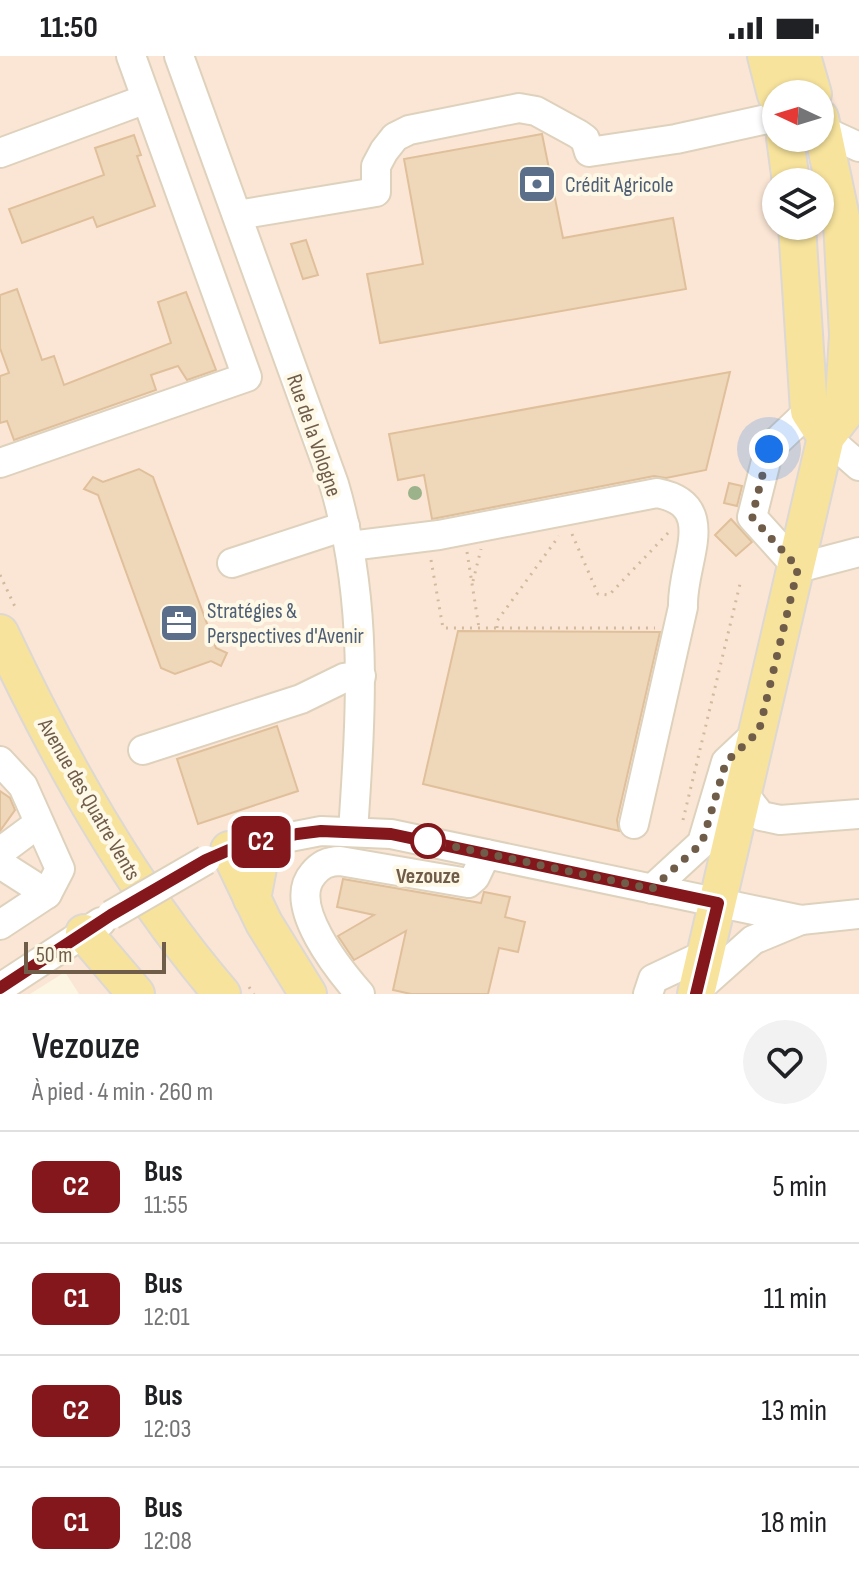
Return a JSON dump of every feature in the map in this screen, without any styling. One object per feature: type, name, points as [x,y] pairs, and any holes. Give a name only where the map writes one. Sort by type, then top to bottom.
[{"type":"main road","points":[[766,56],[772,80]]},
{"type":"main road","points":[[802,56],[809,80]]},
{"type":"main road","points":[[817,424],[843,415],[853,259],[834,151]]},
{"type":"main road","points":[[696,992],[718,903],[747,814],[759,731],[798,568],[817,424],[801,240]]},
{"type":"main road","name":"Avenue des Quatre Vents","points":[[10,626],[98,820],[160,914],[234,990]]},
{"type":"main road","points":[[233,851],[252,899],[308,994]]},
{"type":"main road","points":[[98,924],[136,994]]},
{"type":"street","points":[[0,463],[247,377],[131,56]]},
{"type":"street","name":"Rue de la Vologne","points":[[179,56],[334,484],[348,536],[360,619],[361,676],[353,832]]},
{"type":"street","points":[[0,153],[146,99]]},
{"type":"street","points":[[237,215],[376,192],[376,166],[395,137],[455,119],[527,108],[578,134],[585,139],[589,152],[676,139],[762,120]]},
{"type":"street","points":[[859,466],[817,424],[769,449],[752,517],[798,568],[859,552]]},
{"type":"street","points":[[232,563],[348,536],[427,537],[657,493],[683,501],[690,509],[695,527],[682,585],[683,607],[634,824]]},
{"type":"street","points":[[143,750],[301,699],[344,678],[361,676]]},
{"type":"street","points":[[652,889],[702,843],[726,762],[759,731]]},
{"type":"street","points":[[0,761],[23,786],[60,869],[47,894],[0,925]]},
{"type":"street","points":[[747,814],[780,820],[859,814]]},
{"type":"street","points":[[0,852],[39,823]]},
{"type":"street","points":[[0,988],[98,924],[233,851],[321,831],[391,834],[801,920]]},
{"type":"street","points":[[360,994],[335,966],[306,906],[304,893],[312,874],[328,861],[340,861],[468,883],[475,877],[486,854]]},
{"type":"street","points":[[0,864],[47,894]]},
{"type":"street","points":[[696,992],[753,940],[801,920],[859,914]]},
{"type":"street","points":[[648,994],[653,979],[706,954]]},
{"type":"path","points":[[497,628],[497,621],[559,536],[571,531],[598,594],[609,595],[690,509]]},
{"type":"path","points":[[475,528],[472,585],[479,628]]},
{"type":"path","points":[[472,585],[475,528]]},
{"type":"path","points":[[427,537],[443,628],[679,628]]},
{"type":"path","points":[[0,575],[10,626]]},
{"type":"path","points":[[682,822],[740,584]]},
{"type":"path","points":[[234,990],[254,994]]},
{"type":"shaded area","points":[[0,56],[859,56],[859,994],[79,994],[65,972],[30,994],[0,994]]},
{"type":"building","points":[[542,134],[563,238],[673,218],[686,289],[380,343],[367,274],[423,264],[404,159]]},
{"type":"building","points":[[134,135],[141,155],[137,156],[155,206],[97,227],[93,217],[22,243],[9,209],[104,175],[95,148]]},
{"type":"building","points":[[306,240],[318,275],[303,279],[291,244]]},
{"type":"building","points":[[17,289],[42,360],[54,356],[64,385],[171,343],[158,302],[186,292],[216,370],[187,380],[178,366],[151,375],[156,390],[14,440],[7,421],[0,423],[0,376],[9,373],[0,348],[0,295]]},
{"type":"building","points":[[730,372],[706,470],[666,478],[654,476],[432,519],[424,475],[398,480],[389,434]]},
{"type":"building","points":[[139,469],[153,477],[216,648],[227,653],[221,666],[211,661],[175,674],[161,668],[98,495],[84,489],[93,477],[103,482]]},
{"type":"building","points":[[729,483],[742,486],[737,506],[724,503]]},
{"type":"building","points":[[731,519],[752,542],[736,556],[715,535]]},
{"type":"building","points":[[458,631],[660,632],[617,820],[619,831],[423,784]]},
{"type":"building","points":[[277,726],[298,791],[198,824],[177,759]]},
{"type":"building","points":[[0,791],[10,798],[15,810],[0,831]]},
{"type":"building","points":[[343,879],[481,903],[484,892],[510,897],[505,917],[525,922],[518,952],[499,948],[488,994],[411,994],[393,990],[406,931],[354,960],[338,936],[374,915],[337,907]]},
{"type":"bus line","name":"C2","points":[[0,988],[111,915],[206,860],[229,850],[321,831],[391,834],[718,903],[696,994]]},
{"type":"place","name":"Crédit Agricole","points":[[537,184]]},
{"type":"place","name":"Stratégies & Perspectives d'Avenir","points":[[179,623]]},
{"type":"place","name":"Vezouze","points":[[428,841]]},
{"type":"route","points":[[428,841],[652,889],[702,843],[722,770],[729,756],[759,731],[798,568],[752,517],[769,449]]}]
